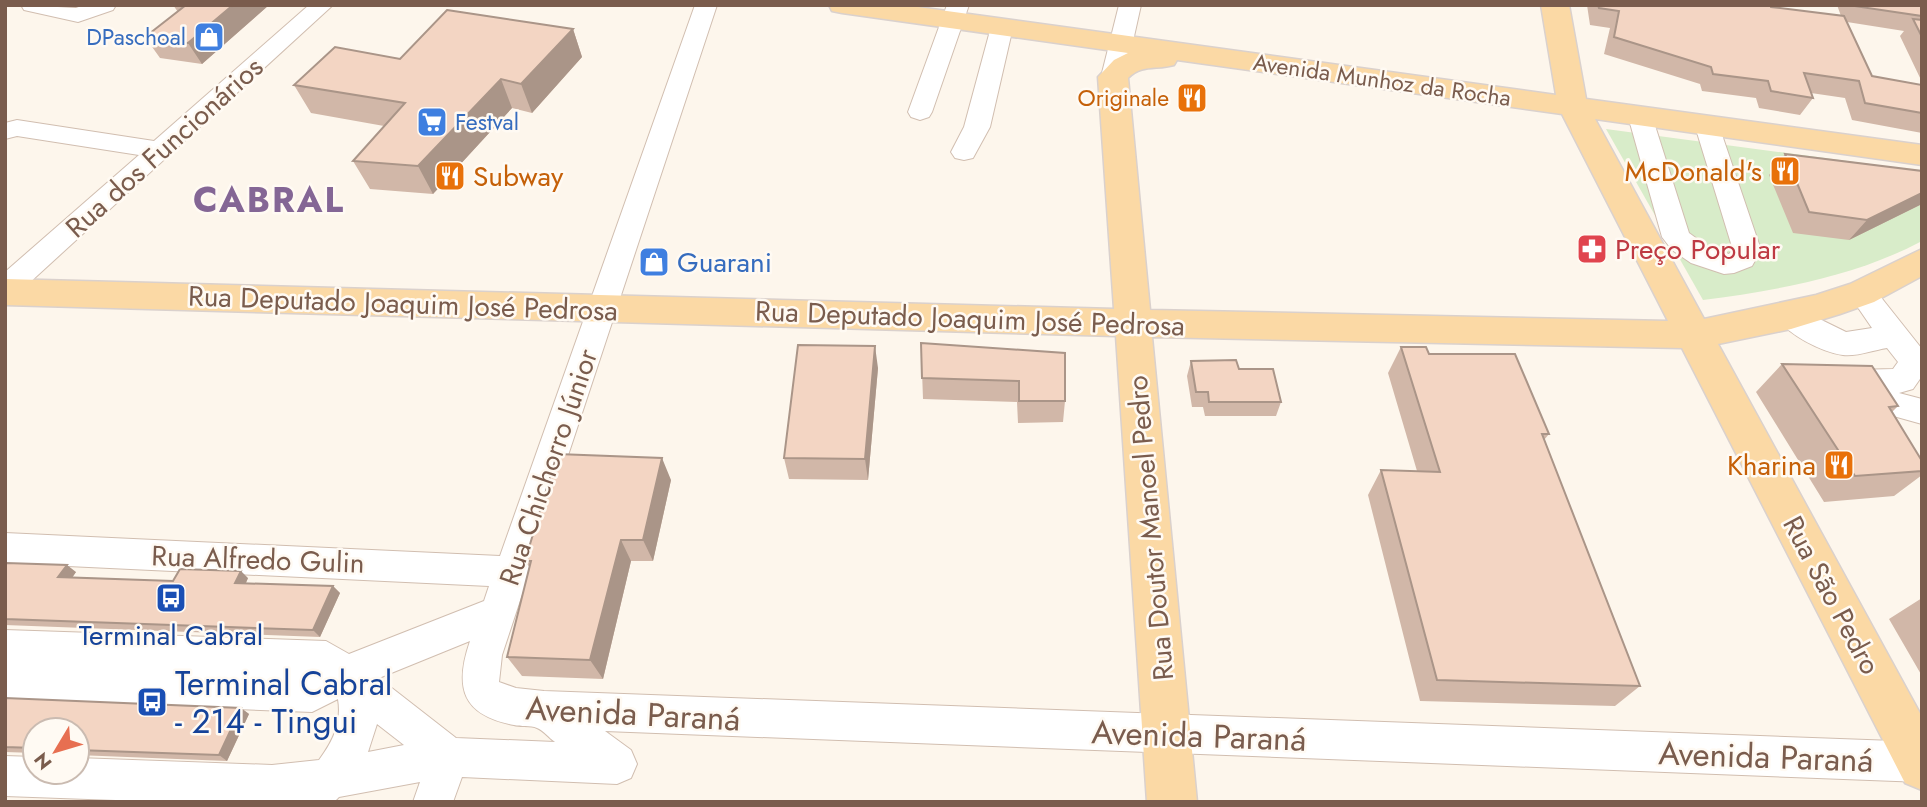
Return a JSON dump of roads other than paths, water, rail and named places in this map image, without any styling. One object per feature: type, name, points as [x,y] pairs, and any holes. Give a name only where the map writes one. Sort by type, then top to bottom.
[{"type":"main road","name":"Avenida Munhoz da Rocha","points":[[842,5],[955,13],[1002,27],[1922,155]]},
{"type":"main road","name":"Rua São Pedro","points":[[1555,5],[1573,107],[1921,763]]},
{"type":"main road","points":[[1114,77],[1121,66],[1138,59],[1272,65]]},
{"type":"main road","name":"Rua Doutor Manoel Pedro","points":[[1114,77],[1172,802]]},
{"type":"main road","name":"Rua Deputado Joaquim José Pedrosa","points":[[5,290],[1134,323],[1694,335],[1791,316],[1862,293],[1922,261]]},
{"type":"street","points":[[32,5],[78,15],[105,5]]},
{"type":"street","name":"Rua dos Funcionários","points":[[5,290],[322,5]]},
{"type":"street","name":"Rua Chichorro Júnior","points":[[482,692],[480,670],[511,572],[706,5]]},
{"type":"street","name":"Rua Doutor Manoel Pedro","points":[[1114,77],[1130,5]]},
{"type":"street","points":[[919,112],[955,13]]},
{"type":"street","points":[[964,152],[977,127],[1002,27]]},
{"type":"street","points":[[1640,116],[1676,237],[1689,251],[1700,257],[1732,263],[1740,260],[1747,250],[1708,126]]},
{"type":"street","points":[[5,131],[17,128],[160,150]]},
{"type":"street","points":[[1862,293],[1915,362],[1902,381],[1855,382],[1865,396],[1922,412]]},
{"type":"street","points":[[1791,316],[1826,337],[1845,344],[1895,335]]},
{"type":"street","name":"Rua Alfredo Gulin","points":[[5,548],[369,563],[511,572]]},
{"type":"street","points":[[5,647],[336,666],[498,612]]},
{"type":"street","points":[[5,682],[312,694],[336,666]]},
{"type":"street","points":[[336,666],[449,757]]},
{"type":"street","points":[[301,792],[347,755],[357,730],[359,707],[355,687],[336,666]]},
{"type":"street","name":"Avenida Paraná","points":[[482,692],[495,704],[544,710],[1921,763]]},
{"type":"street","points":[[5,776],[301,792],[449,757],[618,764],[544,710]]},
{"type":"street","points":[[433,802],[449,757]]},
{"type":"place","name":"DPaschoal","points":[[209,37]]},
{"type":"place","name":"Originale","points":[[1192,98]]},
{"type":"place","name":"Festval","points":[[432,122]]},
{"type":"place","name":"McDonald's","points":[[1785,171]]},
{"type":"place","name":"Subway","points":[[450,176]]},
{"type":"place","name":"Preço Popular","points":[[1592,249]]},
{"type":"place","name":"Guarani","points":[[654,262]]},
{"type":"place","name":"Kharina","points":[[1839,465]]},
{"type":"place","name":"Terminal Cabral","points":[[171,598]]},
{"type":"place","name":"Terminal Cabral - 214 - Tingui","points":[[152,702]]},
{"type":"district","name":"CABRAL","points":[[269,200]]}]
